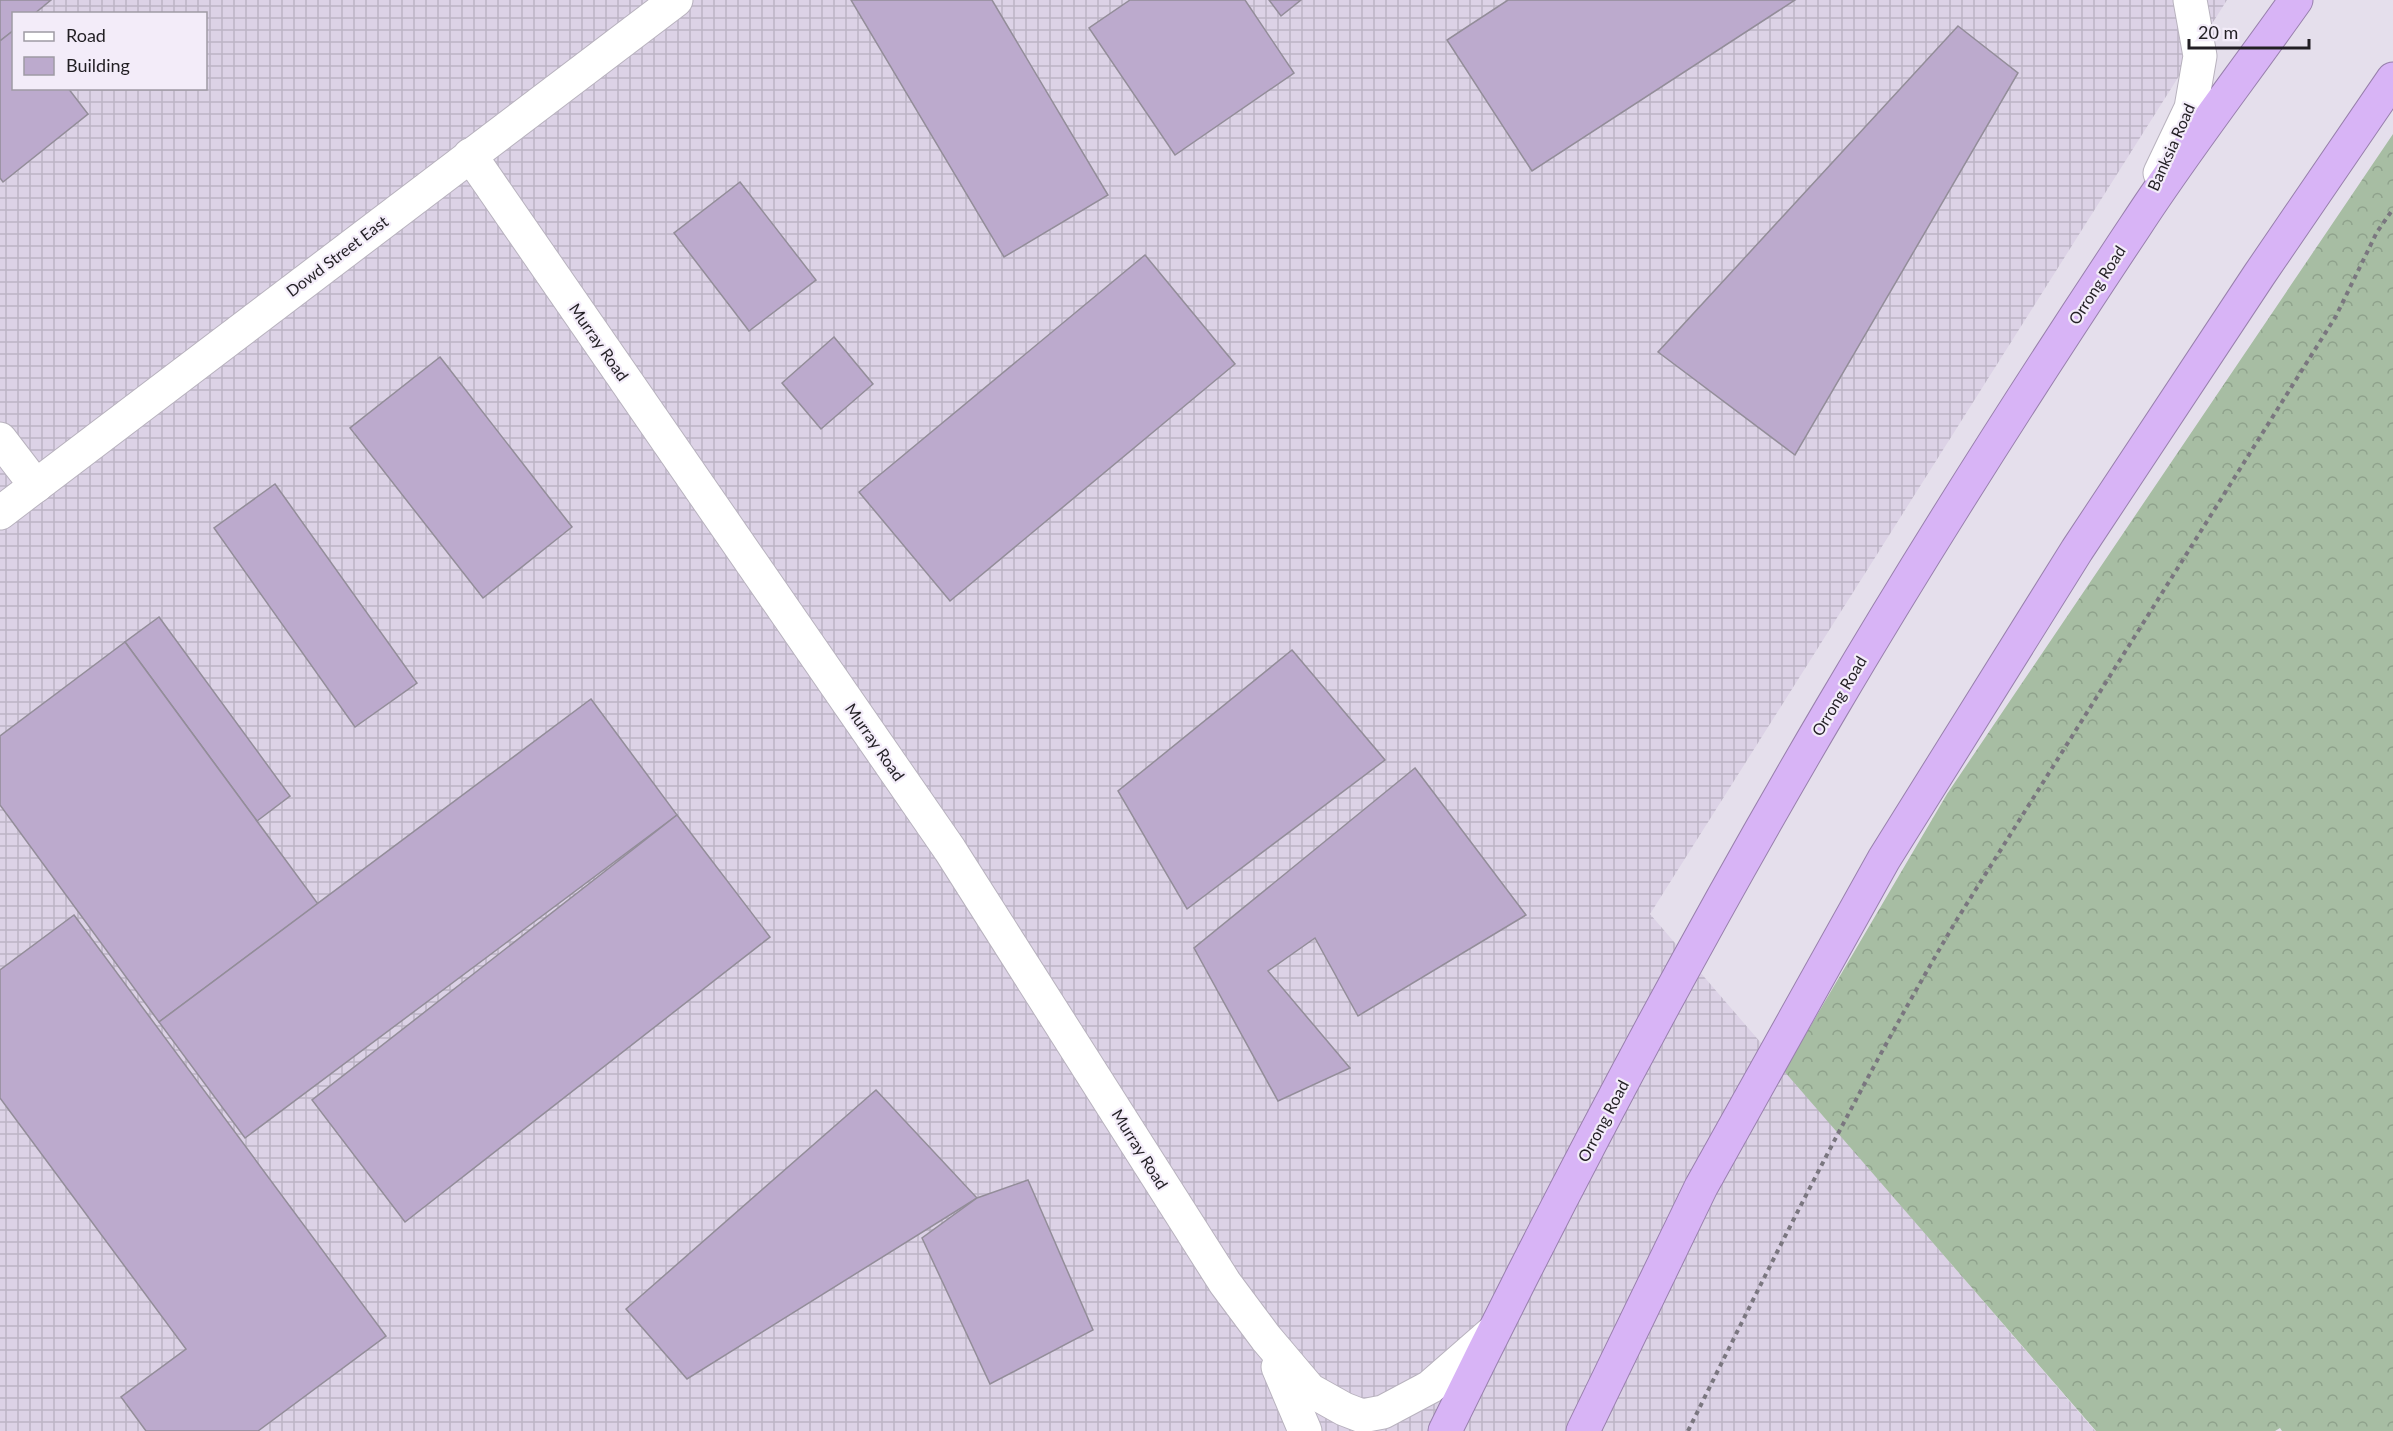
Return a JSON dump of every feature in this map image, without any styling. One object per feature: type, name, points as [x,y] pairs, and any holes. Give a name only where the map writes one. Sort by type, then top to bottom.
[{"type":"highway","name":"Orrong Road","points":[[1445,1431],[1493,1332],[1692,952],[1831,708],[1907,582],[2138,221],[2296,0]]},
{"type":"highway","points":[[1583,1431],[1701,1187],[1884,859],[2083,540],[2259,275],[2393,79]]},
{"type":"street","name":"Dowd Street East","points":[[0,513],[676,0]]},
{"type":"street","name":"Banksia Road","points":[[2138,221],[2191,108],[2200,56],[2190,0]]},
{"type":"street","name":"Murray Road","points":[[470,155],[950,850],[1225,1283],[1266,1338],[1310,1390],[1362,1416],[1383,1412],[1430,1387],[1493,1332]]},
{"type":"street","points":[[0,440],[36,486]]},
{"type":"street","name":"Murray Road","points":[[1266,1338],[1305,1431]]},
{"type":"path","points":[[1688,1431],[1899,1017],[1956,921],[2336,316],[2377,232],[2393,209]]},
{"type":"shaded area","points":[[0,0],[2227,0],[1650,914],[2095,1431],[0,1431]]},
{"type":"green space","points":[[2393,134],[2393,1431],[2282,1431],[2280,1428],[2275,1431],[2096,1431],[1784,1071],[1947,794]]},
{"type":"building","points":[[0,0],[51,0],[36,12],[12,12],[12,32],[0,41]]},
{"type":"building","points":[[851,0],[992,0],[1108,195],[1004,257]]},
{"type":"building","points":[[1130,0],[1245,0],[1294,73],[1175,155],[1089,28]]},
{"type":"building","points":[[1269,0],[1301,0],[1281,16]]},
{"type":"building","points":[[1508,0],[1795,0],[1532,171],[1447,40]]},
{"type":"building","points":[[1958,26],[2018,73],[1795,455],[1658,352]]},
{"type":"building","points":[[12,32],[12,90],[70,90],[88,114],[3,182],[0,178],[0,41]]},
{"type":"building","points":[[740,182],[816,280],[749,331],[674,233]]},
{"type":"building","points":[[1145,255],[1235,364],[950,601],[859,492]]},
{"type":"building","points":[[834,337],[873,384],[821,429],[782,383]]},
{"type":"building","points":[[440,357],[572,527],[483,598],[350,428]]},
{"type":"building","points":[[275,484],[417,683],[355,727],[214,528]]},
{"type":"building","points":[[159,617],[290,796],[257,821],[125,642]]},
{"type":"building","points":[[125,642],[318,904],[159,1022],[0,805],[0,736]]},
{"type":"building","points":[[1292,650],[1385,760],[1187,909],[1118,791]]},
{"type":"building","points":[[591,699],[677,815],[245,1138],[159,1022]]},
{"type":"building","points":[[1415,768],[1526,915],[1358,1016],[1315,938],[1268,971],[1350,1068],[1278,1101],[1194,948]]},
{"type":"building","points":[[677,815],[770,937],[405,1222],[312,1100]]},
{"type":"building","points":[[74,915],[386,1336],[258,1431],[146,1431],[121,1397],[186,1349],[0,1098],[0,970]]},
{"type":"building","points":[[876,1090],[977,1198],[687,1379],[626,1309]]},
{"type":"building","points":[[1028,1180],[1093,1330],[990,1384],[922,1238],[977,1198]]}]
